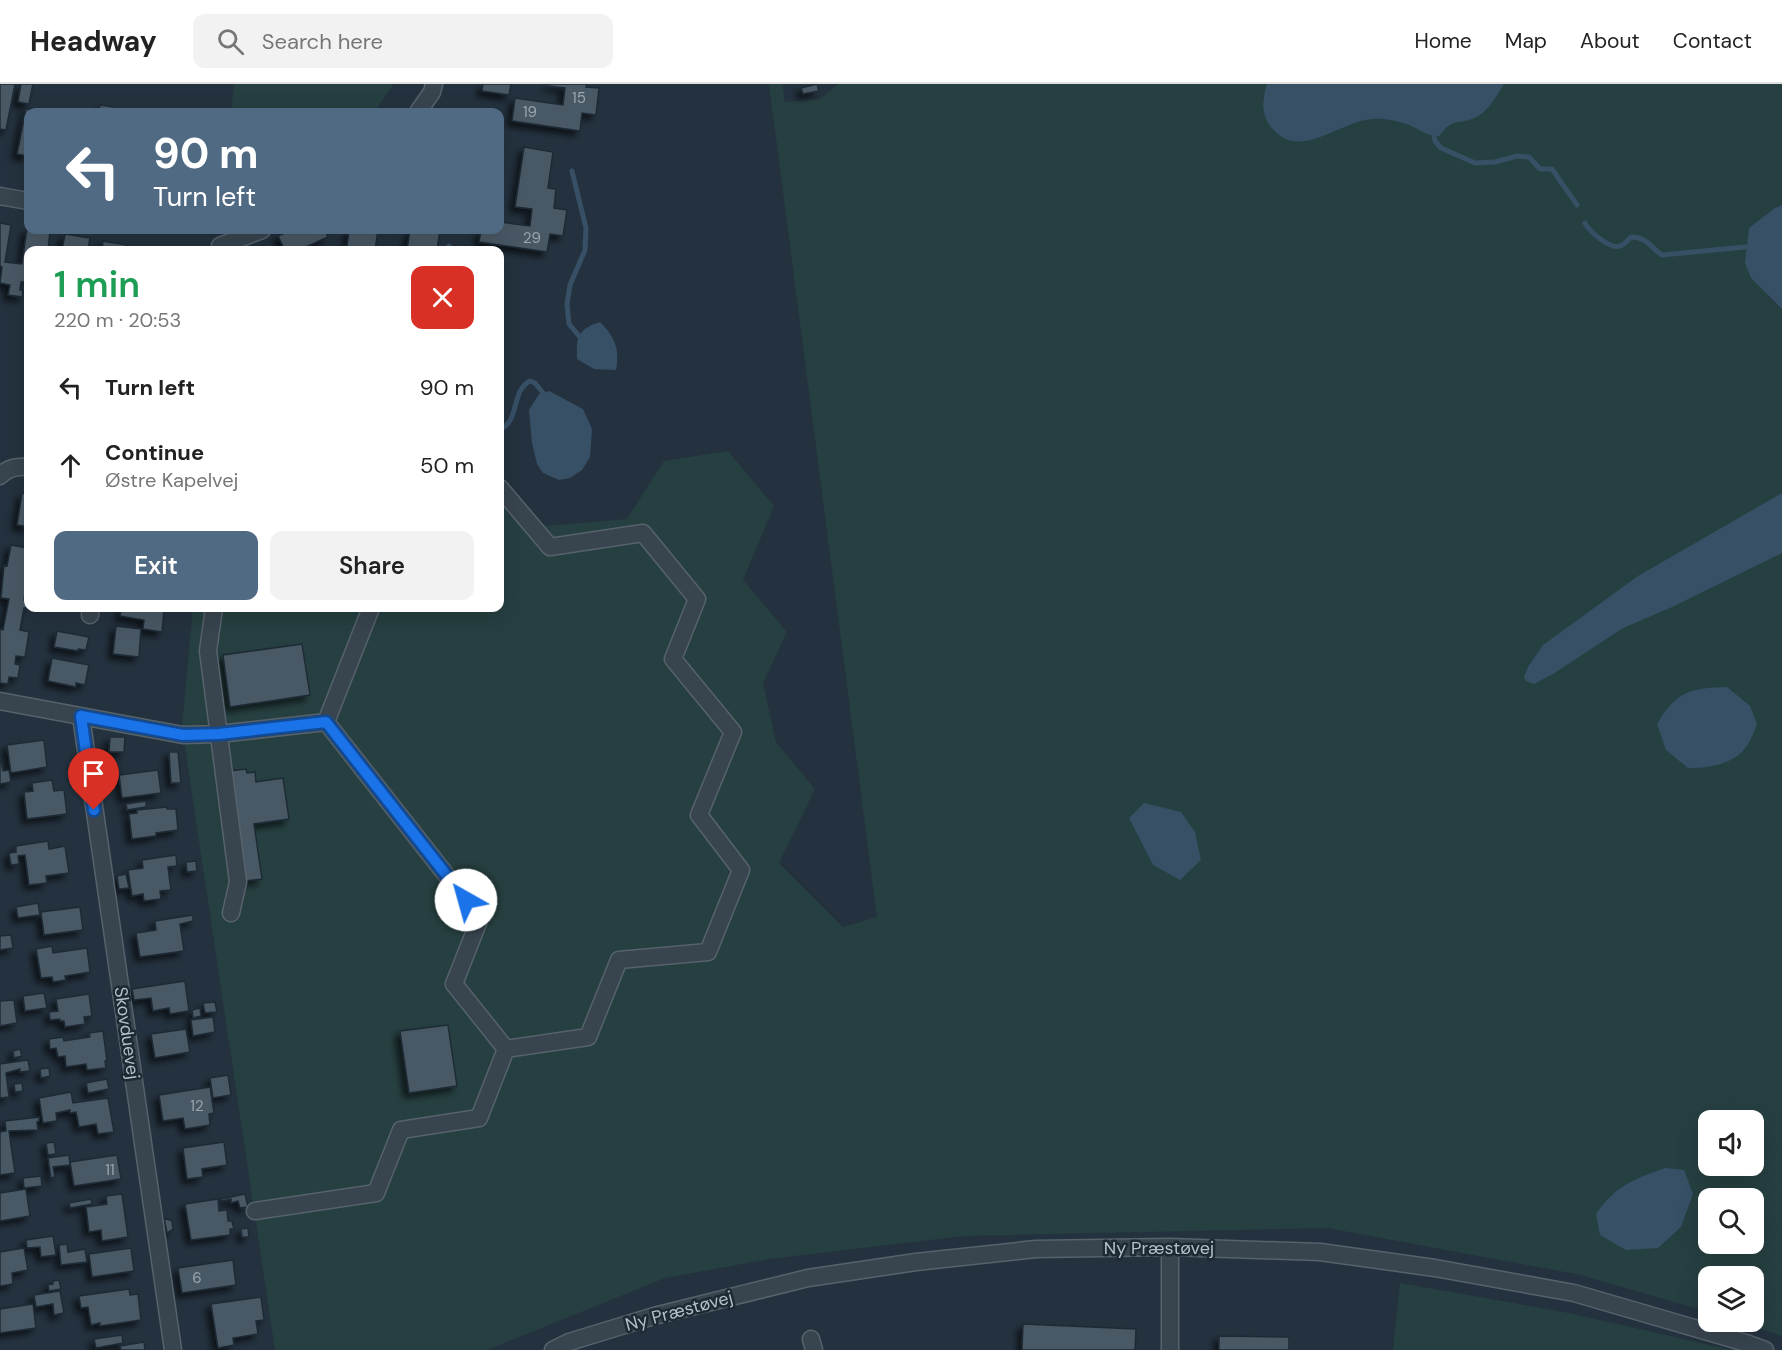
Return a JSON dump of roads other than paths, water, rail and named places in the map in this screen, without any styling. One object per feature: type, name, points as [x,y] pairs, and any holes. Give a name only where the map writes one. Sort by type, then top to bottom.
[{"type":"street","points":[[421,108],[432,92],[434,84]]},
{"type":"street","points":[[0,196],[24,200]]},
{"type":"street","points":[[220,246],[254,238]]},
{"type":"street","points":[[0,476],[18,466],[24,467]]},
{"type":"street","points":[[504,493],[550,548],[643,533],[697,599],[673,659],[734,732],[699,815],[741,870],[708,952],[619,960],[588,1037],[506,1050]]},
{"type":"street","points":[[213,612],[208,651],[238,882],[231,913]]},
{"type":"street","points":[[326,722],[368,612]]},
{"type":"street","points":[[0,701],[183,735],[219,734],[326,722]]},
{"type":"street","name":"Skovduevej","points":[[81,716],[173,1350]]},
{"type":"street","points":[[326,722],[480,918],[454,984],[506,1050]]},
{"type":"street","points":[[255,1210],[376,1193],[401,1130],[479,1118],[506,1050]]},
{"type":"street","points":[[1170,1247],[1170,1350]]},
{"type":"street","name":"Ny Præstøvej","points":[[554,1350],[569,1342],[654,1316],[808,1278],[1036,1248],[1170,1247],[1320,1252],[1447,1270],[1574,1293],[1765,1350]]},
{"type":"water","points":[[1267,84],[1504,84],[1491,104],[1477,117],[1451,124],[1439,136],[1427,134],[1400,122],[1377,119],[1360,121],[1307,141],[1294,141],[1282,137],[1271,127],[1265,117],[1263,107]]},
{"type":"water","points":[[1782,205],[1782,309],[1751,278],[1745,263],[1749,228]]},
{"type":"water","points":[[600,322],[609,333],[617,350],[616,370],[594,369],[577,359],[580,335],[587,328]]},
{"type":"water","points":[[549,391],[583,409],[592,429],[590,457],[582,470],[570,478],[559,480],[543,473],[537,464],[532,443],[529,410],[539,394]]},
{"type":"water","points":[[1782,493],[1782,553],[1670,608],[1623,628],[1534,684],[1526,681],[1524,677],[1528,667],[1543,645],[1638,576]]},
{"type":"water","points":[[1727,687],[1750,706],[1757,724],[1751,739],[1741,753],[1727,762],[1688,768],[1666,750],[1657,724],[1678,698],[1694,690]]},
{"type":"water","points":[[1144,803],[1181,812],[1195,832],[1201,860],[1180,880],[1153,865],[1129,818]]},
{"type":"water","points":[[1665,1168],[1684,1170],[1693,1194],[1681,1227],[1658,1248],[1626,1250],[1600,1235],[1596,1214],[1603,1204],[1626,1185]]},
{"type":"waterway","points":[[1434,136],[1441,148],[1475,163],[1495,162],[1517,156],[1529,157],[1540,169],[1552,169],[1577,205]]},
{"type":"waterway","points":[[572,171],[586,228],[585,250],[570,285],[567,304],[569,324],[579,336]]},
{"type":"waterway","points":[[1585,223],[1606,243],[1620,246],[1631,237],[1636,237],[1645,241],[1662,255],[1745,247]]},
{"type":"waterway","points":[[504,427],[511,418],[524,385],[530,381],[535,383],[543,393]]}]
